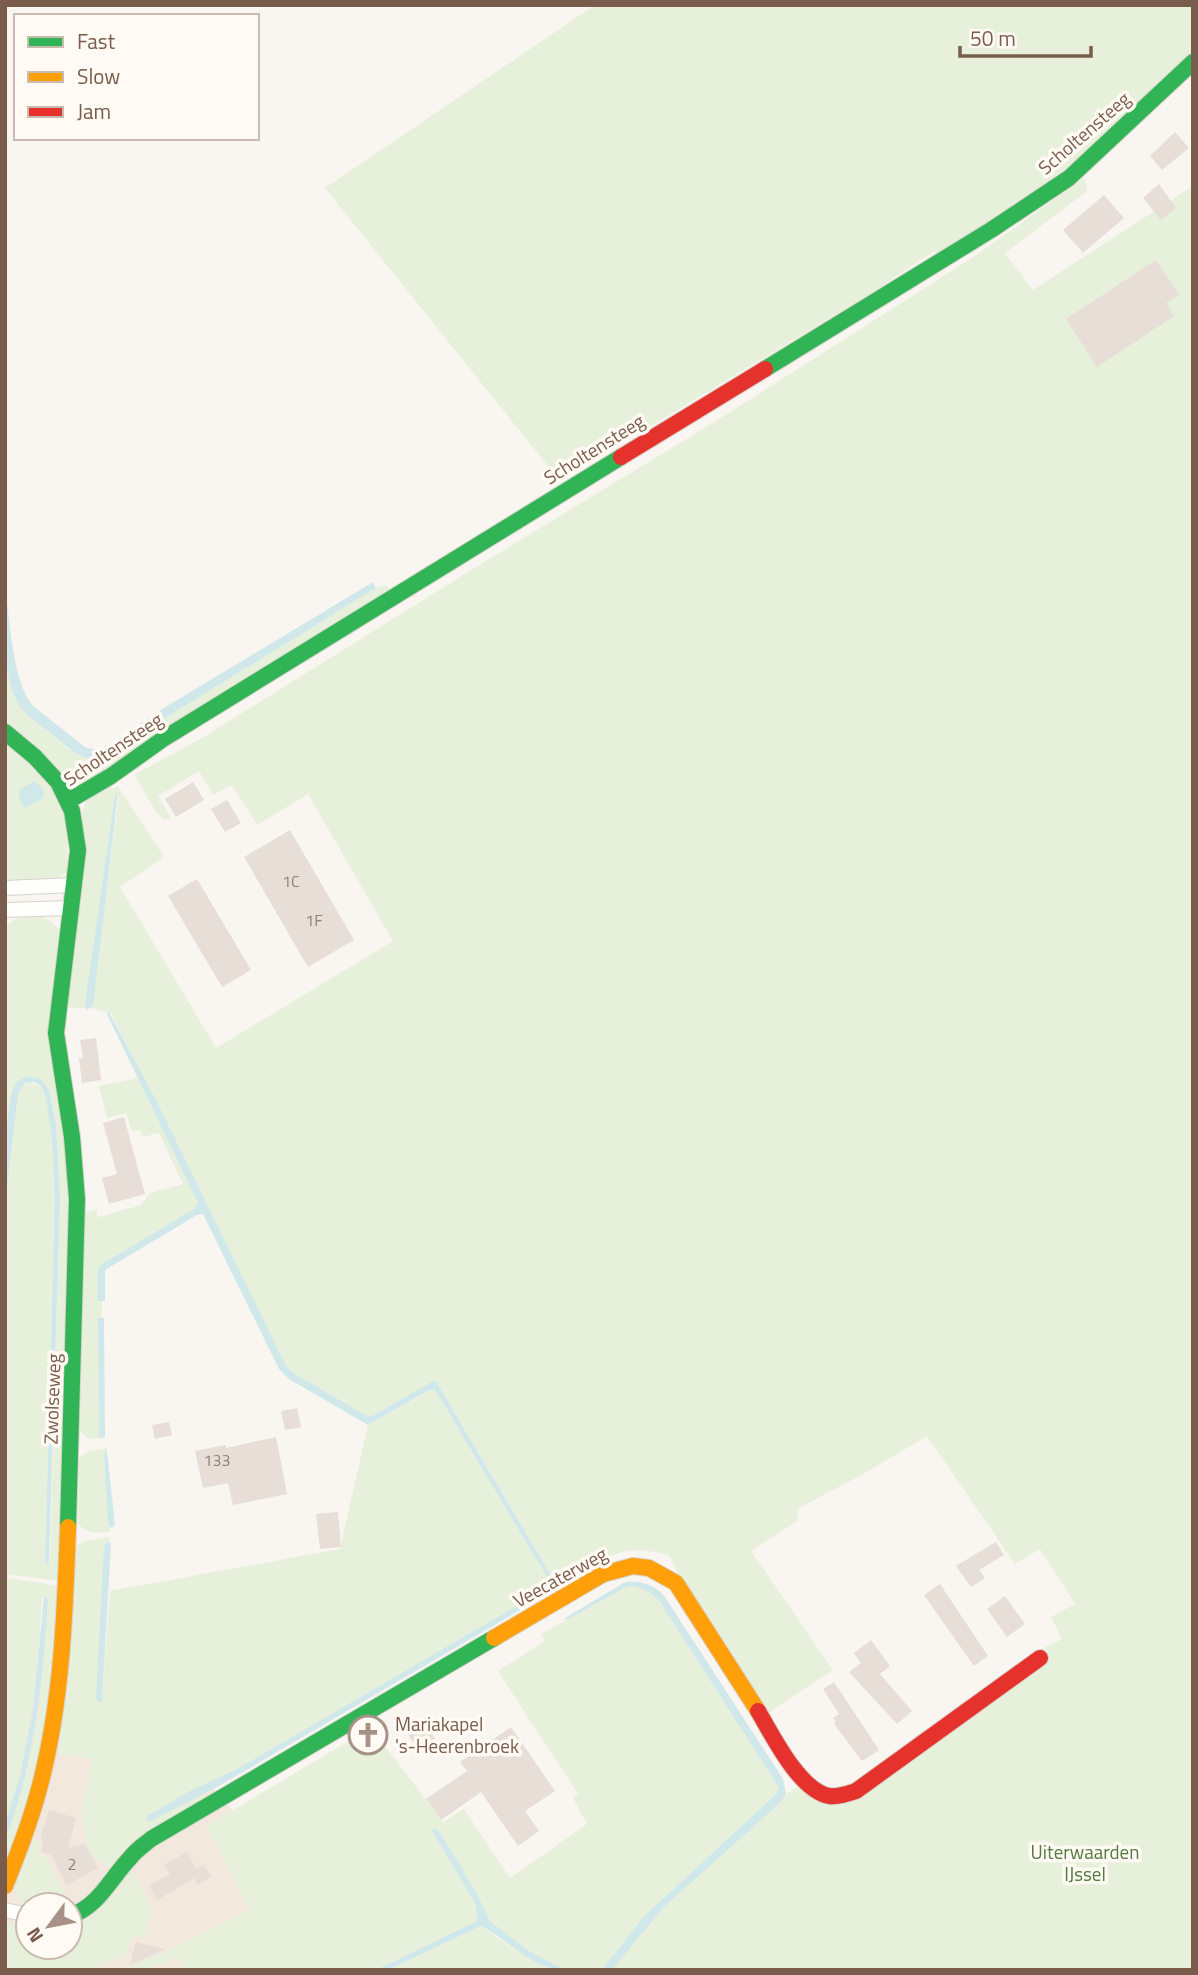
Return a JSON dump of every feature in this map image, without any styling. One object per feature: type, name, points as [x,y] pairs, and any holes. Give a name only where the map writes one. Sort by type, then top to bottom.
[{"type":"street","name":"Scholtensteeg","points":[[70,908],[78,838],[70,800],[111,776],[163,739],[991,230],[1069,178],[1193,62]]},
{"type":"street","points":[[5,732],[35,756],[59,782],[70,800]]},
{"type":"street","points":[[5,888],[74,885]]},
{"type":"street","points":[[5,910],[70,908]]},
{"type":"street","name":"Zwolseweg","points":[[5,1886],[24,1841],[44,1772],[60,1687],[65,1623],[78,1199],[72,1137],[56,1033],[70,908]]},
{"type":"street","name":"Veecaterweg","points":[[84,1910],[95,1901],[131,1856],[151,1839],[603,1574],[622,1567],[649,1567],[662,1572],[676,1583],[796,1771],[815,1791],[826,1796],[836,1798],[856,1791],[1040,1658]]},
{"type":"shaded area","points":[[5,1643],[197,1772],[382,1970],[5,1970]]},
{"type":"green space","points":[[595,5],[1193,5],[1193,54],[1070,166],[938,256],[934,251],[874,291],[560,481],[325,188]]},
{"type":"green space","name":"Uiterwaarden IJssel","points":[[1084,178],[1087,191],[1005,253],[1033,290],[1193,186],[1193,1970],[612,1970],[664,1907],[779,1804],[786,1794],[801,1785],[829,1803],[1040,1650],[1062,1639],[1051,1617],[1075,1604],[1040,1549],[1015,1564],[927,1436],[799,1508],[797,1521],[751,1551],[833,1670],[768,1713],[680,1579],[670,1556],[653,1552],[623,1552],[597,1561],[556,1584],[438,1384],[367,1416],[292,1372],[285,1364],[111,1013],[91,1008],[119,795],[115,795],[86,1008],[67,1008],[82,810],[88,799],[109,784],[113,789],[118,786],[164,857],[120,887],[216,1048],[393,941],[308,794],[257,825],[232,785],[213,795],[199,771],[158,796],[171,818],[165,820],[157,813],[134,775],[202,738],[716,421],[975,256]]},
{"type":"green space","points":[[387,585],[390,593],[87,782],[73,781],[62,775],[5,723],[5,661],[13,693],[28,715],[68,749],[109,758],[154,725],[376,588]]},
{"type":"green space","points":[[5,741],[45,776],[68,819],[67,872],[58,879],[10,881],[5,878]]},
{"type":"green space","points":[[38,915],[52,922],[59,930],[70,1184],[60,1581],[5,1574],[5,1206],[18,1094],[21,1086],[29,1082],[42,1087],[55,1161],[56,1217],[45,1562],[50,1562],[60,1199],[56,1124],[51,1099],[49,1090],[35,1077],[14,1087],[5,1161],[5,926],[16,919]]},
{"type":"green space","points":[[138,1078],[198,1203],[194,1209],[100,1265],[98,1301],[102,1301],[102,1318],[98,1318],[99,1438],[88,1439],[80,1431],[85,1212],[97,1209],[99,1217],[141,1205],[150,1193],[183,1184],[159,1133],[143,1137],[140,1130],[132,1131],[126,1113],[107,1118],[99,1086]]},
{"type":"green space","points":[[434,1389],[554,1586],[239,1768],[190,1791],[147,1816],[149,1822],[203,1794],[193,1810],[87,1898],[108,1870],[101,1859],[96,1861],[85,1840],[82,1809],[92,1759],[56,1752],[76,1546],[86,1541],[110,1537],[109,1542],[104,1545],[102,1700],[110,1591],[340,1549],[368,1425]]},
{"type":"green space","points":[[107,1448],[104,1453],[110,1532],[92,1532],[78,1524],[79,1458],[89,1451]]},
{"type":"green space","points":[[5,1578],[60,1586],[43,1747],[5,1868],[5,1840],[26,1773],[39,1710],[48,1598],[42,1598],[27,1741],[5,1825]]},
{"type":"green space","points":[[628,1586],[644,1588],[660,1602],[779,1788],[775,1795],[643,1917],[602,1970],[565,1970],[529,1951],[493,1924],[476,1892],[433,1828],[432,1831],[476,1905],[477,1921],[376,1970],[184,1970],[177,1956],[148,1970],[126,1970],[250,1910],[206,1826],[371,1728],[443,1822],[464,1809],[510,1878],[587,1824],[573,1798],[578,1794],[498,1671],[545,1641],[541,1634]]},
{"type":"green space","points":[[33,1840],[42,1842],[38,1854],[50,1857],[46,1860],[64,1891],[18,1891],[21,1866]]},
{"type":"green space","points":[[129,1866],[153,1907],[144,1938],[133,1936],[126,1954],[101,1965],[100,1970],[5,1970],[5,1922],[14,1922],[14,1961],[84,1961],[84,1909]]},
{"type":"green space","points":[[481,1926],[517,1951],[552,1970],[388,1970]]},
{"type":"water","points":[[373,582],[376,588],[154,725],[100,762],[64,745],[28,716],[14,696],[5,649],[5,586],[16,666],[26,695],[33,706],[85,747],[103,749],[154,714]]},
{"type":"water","points":[[33,782],[44,791],[43,798],[25,808],[19,797],[19,790]]},
{"type":"water","points":[[118,793],[93,1006],[86,1010],[115,795]]},
{"type":"water","points":[[109,1012],[157,1102],[285,1364],[292,1372],[367,1416],[374,1415],[436,1381],[556,1584],[551,1583],[435,1390],[430,1390],[368,1425],[289,1379],[279,1369],[203,1214],[197,1215],[105,1270],[105,1301],[97,1301],[100,1265],[194,1209],[198,1203],[107,1014]]},
{"type":"water","points":[[28,1076],[41,1079],[49,1090],[56,1124],[60,1199],[49,1564],[45,1563],[55,1199],[52,1137],[46,1100],[42,1087],[34,1082],[25,1083],[18,1094],[5,1206],[9,1108],[15,1085]]},
{"type":"water","points":[[98,1318],[104,1318],[105,1437],[99,1438]]},
{"type":"water","points":[[107,1451],[115,1525],[111,1528],[108,1524],[104,1452]]},
{"type":"water","points":[[109,1542],[111,1544],[100,1703],[96,1699],[104,1545]]},
{"type":"water","points":[[625,1582],[647,1584],[665,1597],[783,1779],[786,1794],[779,1804],[664,1907],[612,1970],[602,1970],[643,1917],[775,1795],[779,1788],[653,1595],[642,1588],[628,1586],[567,1620],[565,1618]]},
{"type":"water","points":[[540,1594],[539,1599],[219,1786],[149,1822],[146,1819],[190,1791],[239,1768]]},
{"type":"water","points":[[44,1596],[48,1598],[36,1721],[24,1781],[5,1840],[5,1825],[21,1772],[33,1709]]},
{"type":"water","points":[[433,1828],[439,1831],[476,1892],[490,1921],[529,1951],[565,1970],[553,1969],[531,1960],[481,1926],[388,1970],[376,1970],[477,1921],[476,1905],[432,1831]]},
{"type":"building","points":[[1175,132],[1189,148],[1162,170],[1150,156]]},
{"type":"building","points":[[1159,184],[1176,208],[1161,220],[1143,198]]},
{"type":"building","points":[[1104,195],[1124,218],[1083,253],[1063,230]]},
{"type":"building","points":[[1156,260],[1179,295],[1166,303],[1174,316],[1097,367],[1066,319]]},
{"type":"building","points":[[193,782],[204,800],[176,817],[165,799]]},
{"type":"building","points":[[227,800],[241,823],[225,832],[211,809]]},
{"type":"building","points":[[290,830],[354,940],[308,967],[244,857]]},
{"type":"building","points":[[197,879],[251,970],[222,987],[168,896]]},
{"type":"building","points":[[96,1038],[101,1080],[82,1083],[79,1058],[83,1058],[80,1040]]},
{"type":"building","points":[[124,1117],[145,1194],[109,1204],[102,1178],[117,1174],[103,1123]]},
{"type":"building","points":[[297,1408],[301,1427],[285,1430],[281,1411]]},
{"type":"building","points":[[169,1422],[172,1435],[155,1439],[152,1425]]},
{"type":"building","points":[[276,1437],[287,1494],[233,1505],[228,1483],[203,1488],[195,1451],[225,1445],[226,1448]]},
{"type":"building","points":[[338,1512],[341,1547],[320,1549],[316,1514]]},
{"type":"building","points":[[996,1542],[1004,1555],[979,1570],[985,1578],[971,1587],[956,1566]]},
{"type":"building","points":[[940,1584],[988,1656],[974,1666],[924,1595]]},
{"type":"building","points":[[1005,1596],[1025,1624],[1007,1637],[987,1609]]},
{"type":"building","points":[[871,1640],[890,1666],[880,1674],[912,1711],[897,1724],[849,1672],[861,1663],[854,1653]]},
{"type":"building","points":[[834,1682],[879,1750],[862,1761],[834,1724],[836,1722],[833,1718],[839,1714],[823,1689]]},
{"type":"building","points":[[422,1721],[439,1744],[423,1756],[406,1732]]},
{"type":"building","points":[[511,1727],[555,1791],[525,1811],[539,1831],[518,1846],[481,1792],[441,1820],[426,1799],[467,1771],[460,1762]]},
{"type":"building","points":[[49,1810],[76,1818],[68,1848],[85,1844],[98,1868],[67,1885],[51,1855],[41,1852],[43,1840],[40,1839]]},
{"type":"building","points":[[187,1852],[196,1869],[204,1864],[211,1876],[198,1885],[194,1878],[157,1900],[149,1886],[170,1874],[164,1865]]},
{"type":"building","points":[[136,1942],[165,1949],[130,1965]]},
{"type":"traffic: fast","points":[[765,369],[991,230],[1069,178],[1193,62]]},
{"type":"traffic: fast","points":[[70,800],[111,776],[163,739],[621,457]]},
{"type":"traffic: fast","points":[[5,732],[35,757],[58,782],[72,811],[78,850],[56,1033],[72,1137],[77,1199],[68,1527]]},
{"type":"traffic: fast","points":[[84,1909],[96,1899],[132,1855],[151,1839],[494,1638]]},
{"type":"traffic: slow","points":[[5,1886],[35,1802],[53,1724],[64,1626],[68,1527]]},
{"type":"traffic: slow","points":[[494,1638],[603,1574],[633,1566],[649,1568],[676,1583],[758,1711]]},
{"type":"traffic: jam","points":[[621,457],[765,369]]},
{"type":"traffic: jam","points":[[758,1711],[788,1761],[807,1784],[818,1792],[839,1796],[856,1791],[1040,1658]]},
{"type":"place","name":"Mariakapel 's-Heerenbroek","points":[[368,1735]]}]
